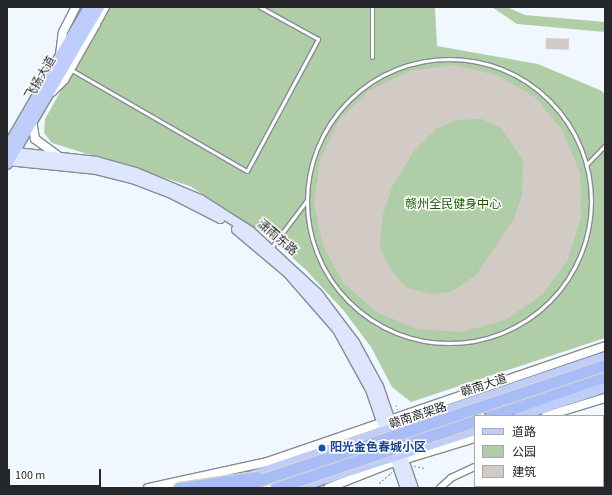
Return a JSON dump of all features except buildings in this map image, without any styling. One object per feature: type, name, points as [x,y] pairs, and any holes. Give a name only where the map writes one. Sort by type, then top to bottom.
[{"type":"highway","name":"赣南高架路","points":[[276,488],[605,365]]},
{"type":"highway","points":[[493,415],[605,376]]},
{"type":"highway","name":"赣南高架路","points":[[237,488],[295,480],[474,421]]},
{"type":"highway","points":[[179,488],[295,480]]},
{"type":"highway","points":[[282,488],[295,480]]},
{"type":"main road","name":"飞扬大道","points":[[9,156],[60,58],[98,7]]},
{"type":"main road","name":"飞扬大道","points":[[9,156],[32,120],[98,7]]},
{"type":"main road","name":"潇雨东路","points":[[9,156],[57,154],[96,161],[173,186],[225,214],[271,248],[317,293],[354,342],[378,386],[387,425]]},
{"type":"main road","name":"潇雨东路","points":[[9,156],[95,168],[132,178],[195,204],[246,236],[288,273],[337,329],[361,370],[387,425],[413,488]]},
{"type":"main road","name":"赣南大道","points":[[210,488],[387,425],[605,357]]},
{"type":"main road","points":[[522,415],[605,387]]},
{"type":"main road","points":[[295,480],[399,457],[474,437]]},
{"type":"main road","name":"潇雨东路","points":[[399,457],[405,488]]},
{"type":"street","points":[[60,58],[63,32],[76,7]]},
{"type":"street","points":[[44,99],[70,69],[96,24],[98,7]]},
{"type":"street","points":[[32,120],[35,139],[57,154]]},
{"type":"street","points":[[148,488],[267,462],[387,425],[605,346]]},
{"type":"street","points":[[549,415],[605,398]]},
{"type":"street","points":[[328,488],[399,457]]},
{"type":"street","points":[[440,488],[451,478],[474,467]]},
{"type":"lane","points":[[70,69],[247,170],[318,39],[260,7]]},
{"type":"lane","points":[[372,7],[372,57]]},
{"type":"lane","points":[[445,59],[476,62],[499,69],[534,87],[566,122],[586,165],[590,212],[585,243],[568,278],[543,308],[510,330],[472,342],[432,342],[394,332],[360,312],[332,283],[314,248],[307,200],[309,170],[319,140],[336,114],[352,97],[384,74],[414,63],[445,59]]},
{"type":"lane","points":[[586,165],[605,145]]},
{"type":"lane","points":[[271,248],[307,200]]},
{"type":"path","points":[[418,465],[425,468]]},
{"type":"path","points":[[379,483],[390,473]]},
{"type":"green space","name":"赣州全民健身中心","points":[[108,7],[435,7],[437,46],[538,64],[602,91],[605,95],[605,338],[411,402],[392,387],[371,347],[344,311],[306,270],[270,238],[190,186],[52,143],[44,133],[45,119]]},
{"type":"green space","points":[[492,7],[507,7],[525,15],[605,22],[605,32],[517,24]]},
{"type":"place","name":"阳光金色春城小区","points":[[322,448]]}]
